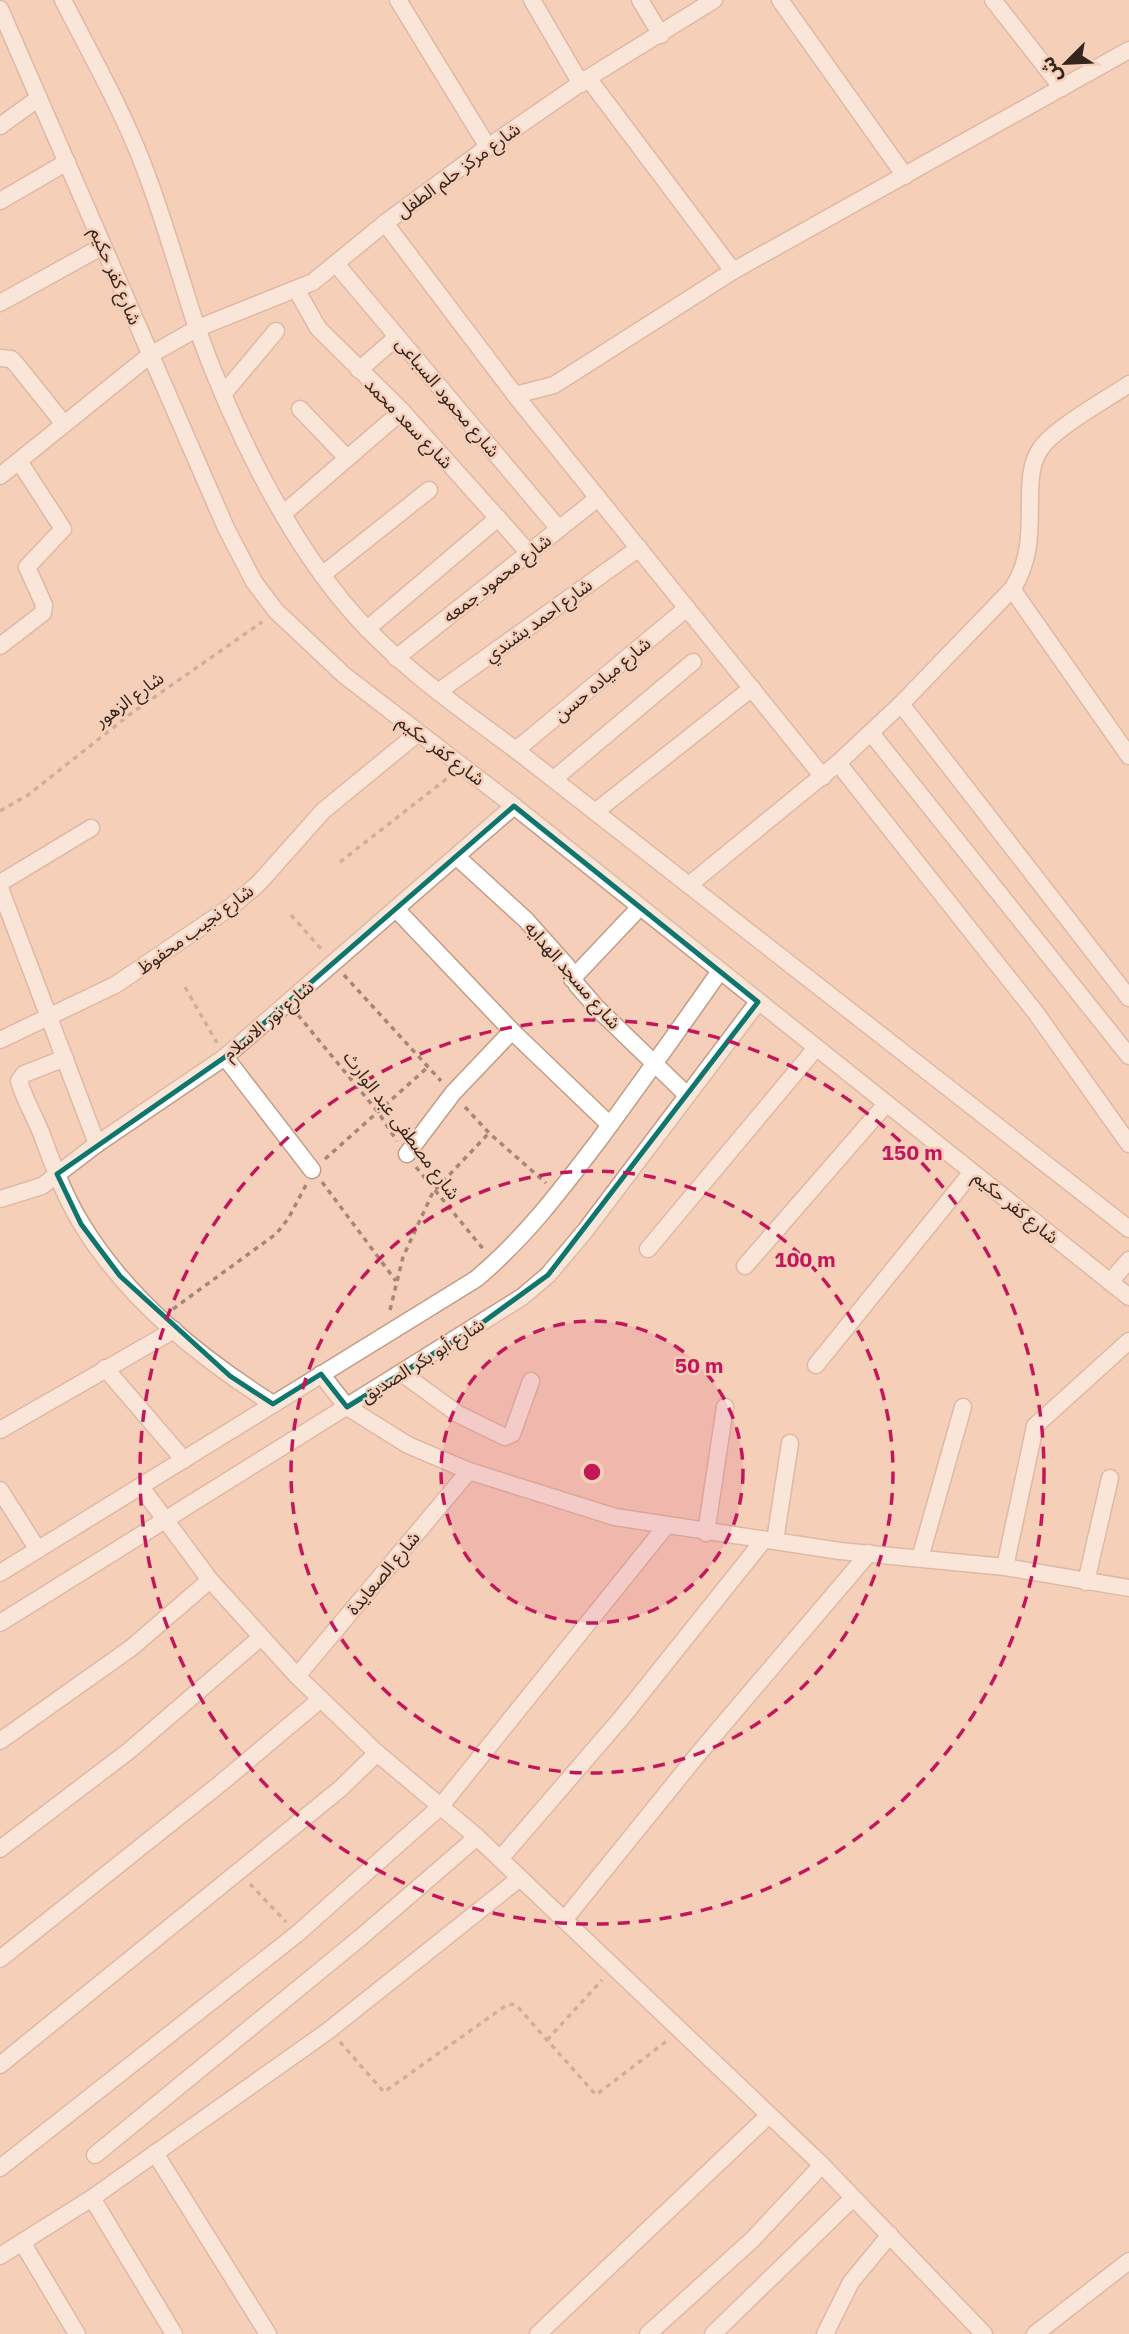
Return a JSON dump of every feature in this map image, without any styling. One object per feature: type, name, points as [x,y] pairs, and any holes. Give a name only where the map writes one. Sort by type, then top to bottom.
[{"type":"street","points":[[63,0],[144,166],[198,328],[224,393],[284,513],[322,575],[367,629],[396,658],[438,692],[1125,1219]]},
{"type":"street","points":[[398,0],[488,147]]},
{"type":"street","points":[[532,0],[585,81],[733,271]]},
{"type":"street","points":[[640,0],[661,35]]},
{"type":"street","name":"شارع مركز حلم الطفل","points":[[0,476],[150,355],[198,328],[296,289],[337,265],[385,223],[488,147],[585,81],[714,0]]},
{"type":"street","points":[[780,0],[905,176]]},
{"type":"street","points":[[993,0],[1062,88]]},
{"type":"street","name":"شارع كفر حكيم","points":[[0,9],[241,560],[276,611],[344,675],[514,806],[1129,1297]]},
{"type":"street","points":[[515,395],[554,385],[733,271],[1129,50]]},
{"type":"street","points":[[0,127],[39,98]]},
{"type":"street","points":[[0,201],[67,162]]},
{"type":"street","points":[[385,223],[515,395],[823,777]]},
{"type":"street","points":[[0,303],[103,246]]},
{"type":"street","name":"شارع محمود السباعى","points":[[337,265],[559,529]]},
{"type":"street","name":"شارع سعد محمد","points":[[296,289],[317,328],[402,411],[529,553]]},
{"type":"street","points":[[224,393],[276,331]]},
{"type":"street","points":[[359,370],[397,337]]},
{"type":"street","points":[[0,358],[11,359],[16,364],[64,424]]},
{"type":"street","points":[[689,885],[838,764],[901,704],[1012,589],[1021,576],[1029,551],[1032,467],[1040,449],[1129,384]]},
{"type":"street","points":[[300,409],[348,458]]},
{"type":"street","points":[[284,513],[402,411]]},
{"type":"street","points":[[0,646],[43,613],[44,605],[27,567],[63,529],[19,461]]},
{"type":"street","points":[[322,575],[429,490]]},
{"type":"street","name":"شارع محمود جمعه","points":[[396,658],[598,498]]},
{"type":"street","points":[[367,629],[498,518]]},
{"type":"street","name":"شارع احمد بشندي","points":[[438,692],[639,548]]},
{"type":"street","points":[[1012,589],[1129,756]]},
{"type":"street","name":"شارع مياده حسن","points":[[516,750],[687,608]]},
{"type":"street","points":[[554,779],[693,662]]},
{"type":"street","points":[[596,812],[752,688]]},
{"type":"street","points":[[901,704],[1129,998]]},
{"type":"street","name":"شارع نجيب محفوظ","points":[[0,1040],[144,967],[239,900],[323,811],[418,733]]},
{"type":"street","points":[[871,733],[1129,1056]]},
{"type":"street","points":[[838,764],[1036,1013],[1129,1144]]},
{"type":"street","name":"شارع نور الاسلام","points":[[0,1199],[33,1190],[225,1057],[514,806]]},
{"type":"street","points":[[91,828],[0,886],[97,1144]]},
{"type":"street","name":"شارع مسجد الهدايه","points":[[457,857],[526,920],[567,967],[572,979],[597,1008],[688,1095]]},
{"type":"street","points":[[572,979],[640,907]]},
{"type":"street","points":[[396,909],[512,1031],[610,1125]]},
{"type":"street","points":[[0,1573],[476,1279],[495,1263],[558,1194],[655,1065],[720,971]]},
{"type":"street","name":"شارع أبو بكر الصديق","points":[[0,1623],[523,1297],[548,1275],[585,1231],[758,1002]]},
{"type":"street","points":[[407,1154],[453,1093],[512,1031]]},
{"type":"street","points":[[648,1249],[816,1048]]},
{"type":"street","points":[[225,1057],[312,1170]]},
{"type":"street","points":[[65,1058],[23,1074],[19,1081],[57,1174],[81,1224],[120,1276],[160,1318],[230,1377],[273,1405]]},
{"type":"street","points":[[745,1266],[886,1104]]},
{"type":"street","points":[[816,1365],[972,1172]]},
{"type":"street","points":[[1110,1282],[1129,1260]]},
{"type":"street","points":[[0,1430],[174,1331]]},
{"type":"street","points":[[1005,1567],[1035,1426],[1129,1341]]},
{"type":"street","points":[[105,1368],[184,1460]]},
{"type":"street","points":[[321,1374],[347,1406],[408,1445],[469,1471],[615,1517],[706,1533],[1005,1567],[1129,1588]]},
{"type":"street","points":[[403,1374],[458,1414],[505,1437],[512,1434],[531,1381]]},
{"type":"street","points":[[706,1533],[725,1407]]},
{"type":"street","points":[[920,1558],[963,1407]]},
{"type":"street","points":[[500,1859],[769,1541],[790,1443]]},
{"type":"street","name":"شارع الصعايدة","points":[[297,1676],[469,1471]]},
{"type":"street","points":[[1086,1582],[1111,1478]]},
{"type":"street","points":[[141,1487],[210,1580],[297,1676],[377,1753],[500,1859],[822,2165],[852,2199],[890,2235],[974,2331]]},
{"type":"street","points":[[0,1490],[38,1550]]},
{"type":"street","points":[[0,2168],[297,1934],[440,1807],[666,1526]]},
{"type":"street","points":[[564,1920],[704,1747],[869,1553]]},
{"type":"street","points":[[0,1741],[121,1656],[210,1580]]},
{"type":"street","points":[[0,1849],[130,1749],[260,1638]]},
{"type":"street","points":[[0,1959],[221,1783],[321,1699]]},
{"type":"street","points":[[0,2065],[340,1789],[377,1753]]},
{"type":"street","points":[[95,2155],[360,1938],[477,1838]]},
{"type":"street","points":[[0,2256],[92,2198],[328,2031],[520,1878]]},
{"type":"street","points":[[538,2334],[769,2115]]},
{"type":"street","points":[[155,2153],[268,2334]]},
{"type":"street","points":[[648,2334],[753,2239],[822,2165]]},
{"type":"street","points":[[92,2198],[174,2334]]},
{"type":"street","points":[[713,2334],[852,2199]]},
{"type":"street","points":[[825,2334],[851,2282],[890,2235]]},
{"type":"street","points":[[22,2242],[77,2334]]},
{"type":"street","points":[[1035,2334],[1129,2261]]},
{"type":"path","name":"شارع الزهور","points":[[0,811],[28,795],[123,720],[276,611]]},
{"type":"path","points":[[340,862],[461,767]]},
{"type":"path","points":[[291,915],[335,964]]},
{"type":"path","points":[[185,987],[225,1057]]},
{"type":"path","name":"شارع مصطفى عبد الوارث","points":[[288,1003],[378,1112],[433,1192],[495,1263]]},
{"type":"path","points":[[160,1318],[276,1234],[300,1198],[312,1170],[428,1067]]},
{"type":"path","points":[[385,1336],[396,1281],[410,1237],[433,1192],[489,1133]]},
{"type":"path","points":[[312,1170],[396,1281]]},
{"type":"path","points":[[239,1872],[297,1934]]},
{"type":"path","points":[[547,2040],[614,1967]]},
{"type":"path","points":[[328,2031],[358,2060],[384,2092],[508,2004],[516,2005],[596,2095],[680,2031]]},
{"type":"highlighted area","points":[[514,806],[758,1002],[548,1275],[475,1328],[347,1407],[321,1374],[273,1404],[230,1376],[120,1276],[81,1224],[57,1174],[225,1057]]}]
